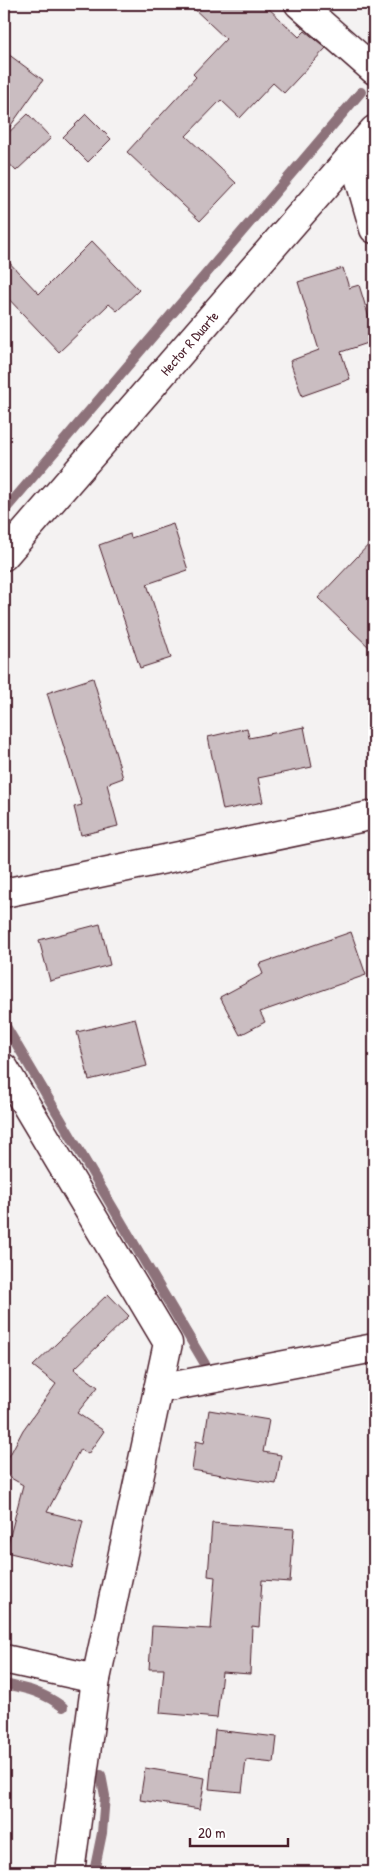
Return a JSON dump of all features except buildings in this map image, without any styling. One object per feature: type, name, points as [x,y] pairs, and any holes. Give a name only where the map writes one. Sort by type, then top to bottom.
[{"type":"street","points":[[299,4],[374,70]]},
{"type":"street","name":"Hector R Duarte","points":[[4,556],[374,130]]},
{"type":"street","points":[[353,156],[374,229]]},
{"type":"street","points":[[4,893],[374,815]]},
{"type":"street","points":[[4,1068],[168,1343],[96,1679],[70,1872]]},
{"type":"street","points":[[158,1389],[374,1348]]},
{"type":"street","points":[[4,1658],[96,1679]]},
{"type":"waterway","points":[[4,511],[361,92]]},
{"type":"waterway","points":[[4,1023],[205,1364]]},
{"type":"waterway","points":[[4,1684],[35,1692],[63,1707]]},
{"type":"waterway","points":[[94,1872],[102,1833],[105,1796],[101,1775]]}]
